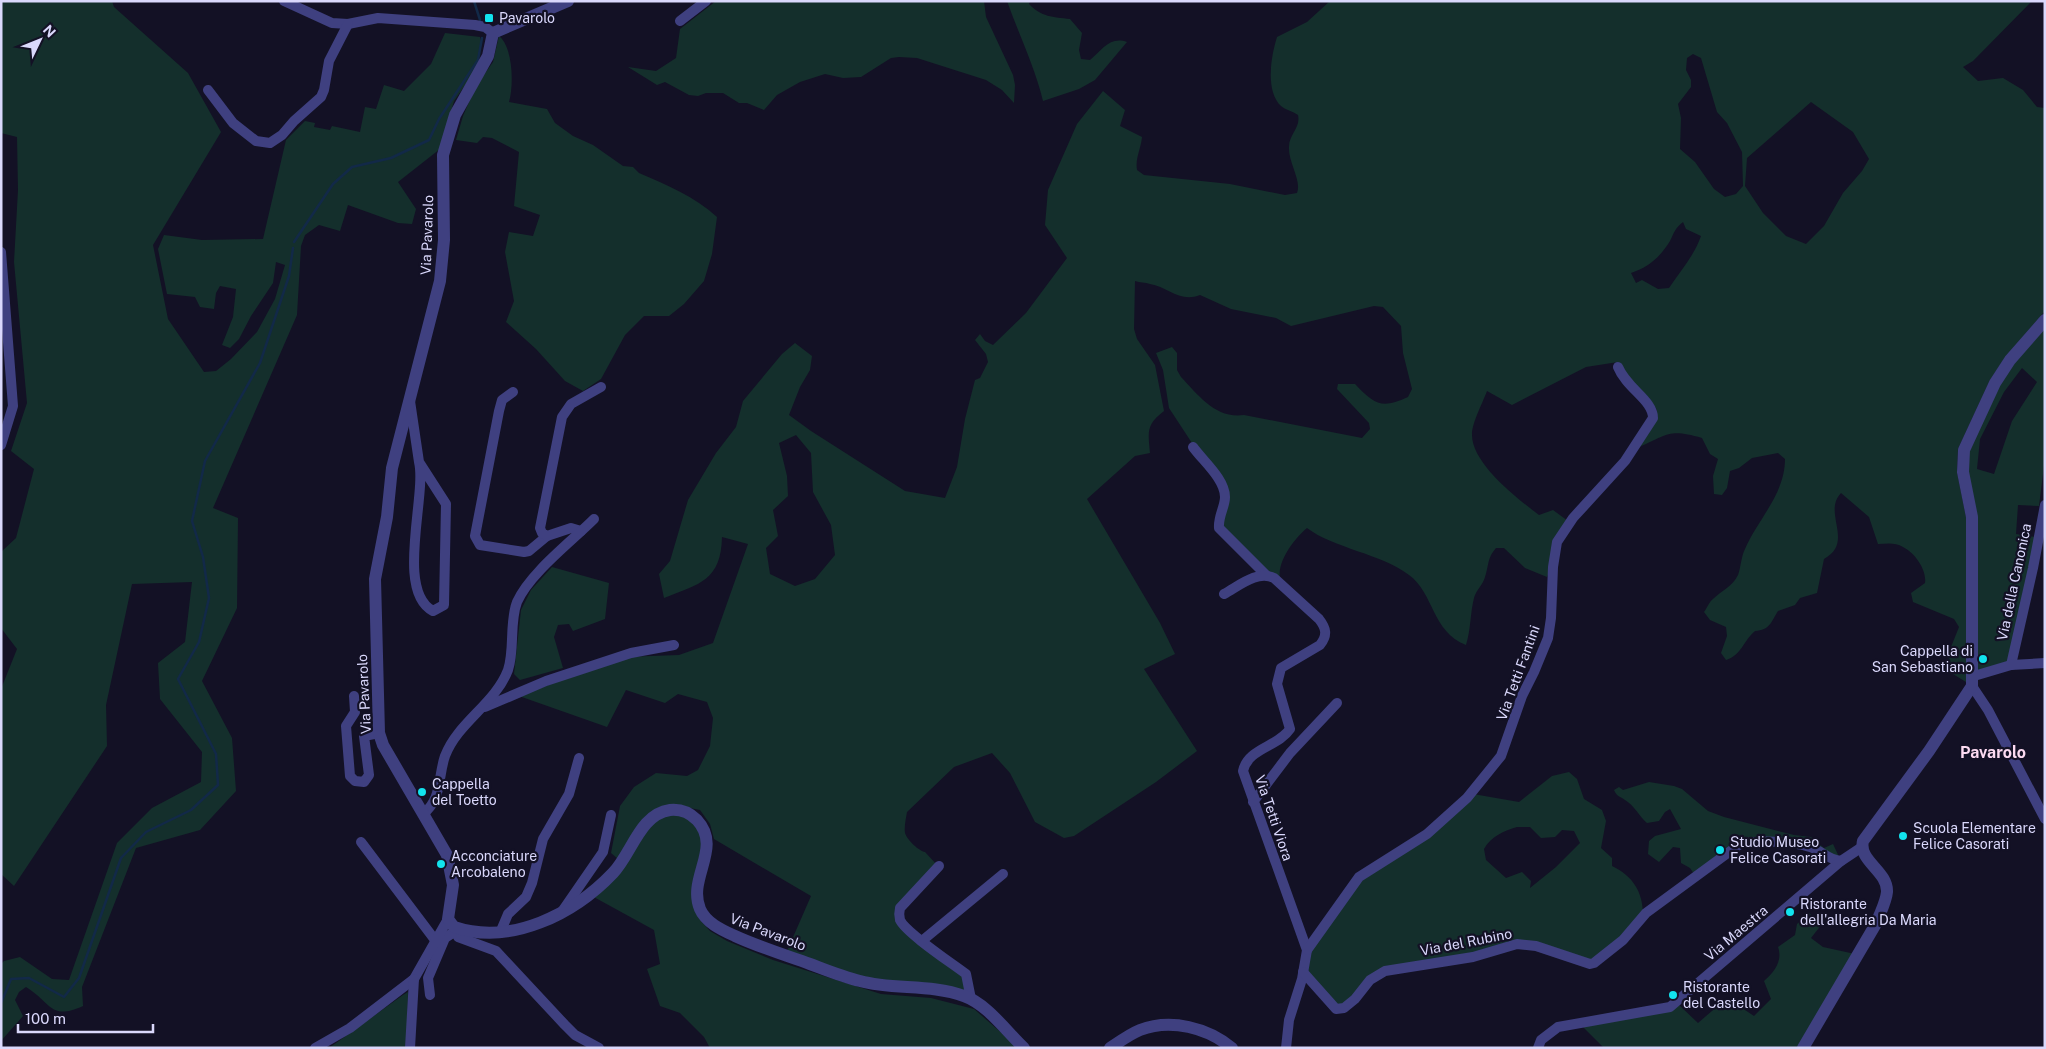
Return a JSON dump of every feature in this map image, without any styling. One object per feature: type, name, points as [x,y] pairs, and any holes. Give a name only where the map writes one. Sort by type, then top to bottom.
[{"type":"street","points":[[284,1],[332,23],[348,24],[378,18],[475,25],[485,27],[493,33],[568,1]]},
{"type":"street","points":[[299,1],[322,14],[332,23]]},
{"type":"street","points":[[680,21],[706,1]]},
{"type":"street","points":[[208,90],[233,123],[256,142],[270,143],[282,135],[294,120],[321,97],[329,61],[348,24]]},
{"type":"street","name":"Via Pavarolo","points":[[493,33],[488,56],[455,115],[443,155],[444,240],[440,281],[392,468],[387,517],[375,579],[379,733],[383,745],[442,843],[452,871],[452,926],[482,933],[510,932],[543,922],[575,904],[613,873],[646,823],[659,813],[682,810],[693,816],[702,825],[708,838],[707,858],[699,879],[697,900],[701,911],[715,927],[747,942],[860,982],[948,992],[971,999],[982,1007],[1024,1048]]},
{"type":"street","points":[[1,252],[13,406],[1,445]]},
{"type":"street","points":[[2045,320],[2010,360],[1995,383],[1964,450],[1963,472],[1972,517],[1977,678],[1988,710],[2045,820]]},
{"type":"street","name":"Via Tetti Fantini","points":[[1307,950],[1359,877],[1427,834],[1467,798],[1501,756],[1522,696],[1548,638],[1551,618],[1553,567],[1557,542],[1573,518],[1625,461],[1653,418],[1651,406],[1635,393],[1622,377],[1618,367]]},
{"type":"street","points":[[547,536],[542,533],[540,528],[562,417],[570,404],[601,386]]},
{"type":"street","points":[[513,392],[502,400],[499,411],[475,536],[480,545],[487,548],[524,552],[529,551],[547,536],[571,528],[581,531]]},
{"type":"street","points":[[410,400],[419,462],[421,471],[415,522],[414,572],[419,593],[428,608],[434,611],[444,605],[445,598],[446,504],[419,462]]},
{"type":"street","points":[[1192,447],[1222,486],[1225,498],[1218,517],[1219,528],[1266,574]]},
{"type":"street","name":"Via della Canonica","points":[[2011,666],[2045,505]]},
{"type":"street","points":[[423,814],[432,808],[436,798],[446,755],[461,730],[482,708],[508,670],[517,602],[535,577],[594,519]]},
{"type":"street","points":[[1224,594],[1258,576],[1266,574]]},
{"type":"street","name":"Via Tetti Viora","points":[[1266,574],[1274,578],[1319,619],[1325,626],[1326,632],[1320,645],[1281,668],[1277,684],[1290,729],[1286,735],[1245,762],[1243,771],[1252,802],[1307,950]]},
{"type":"street","points":[[482,708],[546,681],[631,653],[674,645]]},
{"type":"street","points":[[1803,1048],[1877,922],[1887,892],[1884,879],[1865,855],[1862,847],[1863,841],[1929,751],[1977,678],[2011,666],[2045,663]]},
{"type":"street","points":[[354,696],[354,712],[346,726],[350,776],[355,782],[364,782],[369,775],[364,736],[379,733]]},
{"type":"street","points":[[1252,802],[1290,753],[1337,703]]},
{"type":"street","points":[[500,932],[508,914],[526,897],[532,883],[543,839],[569,794],[579,758]]},
{"type":"street","points":[[562,911],[603,852],[611,815]]},
{"type":"street","name":"Via del Rubino","points":[[1304,972],[1336,1009],[1344,1008],[1355,999],[1370,980],[1385,970],[1473,957],[1517,944],[1536,946],[1590,964],[1594,963],[1623,940],[1646,913],[1740,844],[1753,841],[1809,847],[1819,851],[1828,859],[1841,861]]},
{"type":"street","points":[[361,842],[435,940]]},
{"type":"street","name":"Via Maestra","points":[[1538,1048],[1548,1033],[1558,1027],[1670,1007],[1841,861],[1862,847]]},
{"type":"street","points":[[939,866],[900,908],[901,921],[966,974],[971,999]]},
{"type":"street","points":[[923,940],[1003,874]]},
{"type":"street","points":[[315,1048],[350,1028],[414,979],[435,940],[452,926]]},
{"type":"street","points":[[430,995],[428,978],[452,926]]},
{"type":"street","points":[[452,926],[458,936],[496,951],[564,1026],[575,1035],[599,1048]]},
{"type":"street","points":[[1286,1048],[1289,1020],[1304,972],[1307,950]]},
{"type":"street","points":[[410,1048],[414,979]]},
{"type":"street","points":[[1110,1048],[1140,1030],[1159,1025],[1177,1025],[1208,1032],[1232,1048]]},
{"type":"green space","points":[[1,1],[112,1],[114,7],[188,73],[221,132],[153,245],[168,319],[204,372],[216,371],[231,359],[257,332],[275,299],[285,265],[276,262],[273,283],[251,316],[239,339],[230,348],[222,345],[233,317],[236,289],[220,286],[216,293],[214,309],[200,307],[195,297],[167,294],[158,249],[164,235],[202,240],[263,239],[286,140],[305,121],[315,123],[314,127],[330,130],[332,126],[360,132],[365,107],[376,109],[384,85],[404,91],[431,64],[445,33],[480,37],[481,41],[479,60],[475,71],[454,101],[440,149],[398,182],[416,209],[412,224],[398,223],[348,205],[340,231],[319,225],[305,235],[301,246],[297,315],[213,508],[238,518],[237,608],[202,681],[232,738],[236,791],[200,830],[136,848],[82,987],[83,1006],[64,1012],[57,1011],[26,987],[19,992],[15,1000],[23,1016],[1,1041],[1,964],[4,961],[20,957],[52,979],[69,980],[117,843],[152,808],[201,782],[202,752],[160,699],[158,663],[185,642],[192,582],[132,584],[106,705],[107,746],[14,886],[1,874],[1,689],[17,649],[1,628],[1,552],[16,538],[34,469],[11,451],[27,403],[14,262],[18,190],[17,137],[1,133]]},
{"type":"green space","points":[[716,1],[984,1],[986,17],[1013,75],[1015,85],[1014,103],[1002,90],[986,80],[917,58],[891,58],[861,77],[843,78],[825,74],[800,82],[777,95],[764,110],[747,103],[739,103],[723,93],[706,93],[698,96],[689,95],[665,82],[657,85],[628,67],[656,71],[676,58],[680,29]]},
{"type":"green space","points":[[1007,1],[1030,1],[1029,4],[1038,12],[1053,17],[1070,19],[1082,33],[1079,50],[1081,59],[1090,60],[1111,42],[1127,42],[1095,80],[1079,89],[1043,101],[1031,63]]},
{"type":"green space","points":[[1330,1],[2032,1],[1973,61],[1963,67],[1978,81],[2003,78],[2023,90],[2037,107],[2045,108],[2045,311],[2006,356],[1990,380],[1958,449],[1957,472],[1966,517],[1966,682],[1948,671],[1949,652],[1959,627],[1954,619],[1913,602],[1911,593],[1925,583],[1924,573],[1919,562],[1912,553],[1900,545],[1878,544],[1869,517],[1841,493],[1836,501],[1835,509],[1837,544],[1833,552],[1824,559],[1817,593],[1800,598],[1795,605],[1778,611],[1767,627],[1755,631],[1736,655],[1726,660],[1721,653],[1727,636],[1726,627],[1710,620],[1704,612],[1712,600],[1736,579],[1750,538],[1781,484],[1785,459],[1778,453],[1752,458],[1739,468],[1730,471],[1727,488],[1722,495],[1714,494],[1713,476],[1718,459],[1710,454],[1702,438],[1675,433],[1663,436],[1639,447],[1657,419],[1657,410],[1649,398],[1638,390],[1618,362],[1586,367],[1512,405],[1487,391],[1472,429],[1474,445],[1479,457],[1508,490],[1539,515],[1553,510],[1568,521],[1547,577],[1525,568],[1504,548],[1496,548],[1490,558],[1484,580],[1474,598],[1466,645],[1446,631],[1424,592],[1409,575],[1385,562],[1330,541],[1307,528],[1292,544],[1284,557],[1281,564],[1280,578],[1268,573],[1222,528],[1228,498],[1169,408],[1163,370],[1156,353],[1172,347],[1177,353],[1177,370],[1181,377],[1194,392],[1217,410],[1234,415],[1244,415],[1362,438],[1370,429],[1369,423],[1337,389],[1338,384],[1355,384],[1368,397],[1379,403],[1392,403],[1408,397],[1412,389],[1403,353],[1401,326],[1383,307],[1374,306],[1291,326],[1276,318],[1231,309],[1200,295],[1193,297],[1180,296],[1156,286],[1135,281],[1134,329],[1137,339],[1155,365],[1164,411],[1151,425],[1150,453],[1135,456],[1087,499],[1160,623],[1175,654],[1144,669],[1197,751],[1156,782],[1074,836],[1064,838],[1035,822],[1010,773],[992,753],[954,767],[907,812],[906,836],[937,865],[897,915],[964,976],[967,993],[863,978],[787,951],[811,896],[714,839],[710,824],[700,810],[675,805],[658,809],[618,859],[611,853],[620,806],[634,787],[656,773],[687,776],[698,770],[710,746],[713,718],[707,702],[678,694],[665,703],[626,690],[607,727],[519,696],[624,657],[679,655],[713,643],[748,544],[722,537],[718,563],[713,572],[698,584],[664,598],[659,574],[670,561],[688,500],[716,453],[736,427],[743,401],[782,354],[795,343],[812,356],[810,370],[800,387],[789,415],[905,491],[945,498],[957,467],[965,419],[975,380],[980,378],[988,362],[986,354],[975,340],[980,334],[985,341],[993,345],[1026,313],[1067,258],[1045,225],[1048,190],[1077,124],[1103,91],[1125,110],[1120,126],[1142,137],[1137,157],[1137,170],[1144,175],[1230,184],[1285,195],[1297,193],[1298,183],[1289,147],[1298,124],[1298,115],[1281,106],[1276,100],[1271,83],[1271,63],[1277,37],[1307,22]],"holes":[[[1693,54],[1701,58],[1717,112],[1727,123],[1742,152],[1743,186],[1736,194],[1725,197],[1714,189],[1695,162],[1680,149],[1681,118],[1678,104],[1691,87],[1691,80],[1686,70],[1687,58]],[[1811,102],[1853,132],[1869,159],[1862,171],[1843,193],[1824,226],[1806,244],[1786,236],[1763,213],[1745,186],[1747,158]],[[1683,222],[1686,229],[1701,236],[1691,256],[1669,288],[1658,289],[1642,280],[1636,283],[1631,273],[1643,268],[1658,257]],[[796,435],[811,453],[813,492],[831,525],[835,555],[815,579],[795,586],[770,574],[766,548],[778,536],[773,510],[788,496],[787,476],[779,443]]]},
{"type":"green space","points":[[499,36],[504,41],[510,57],[512,86],[509,102],[547,109],[555,123],[573,136],[593,145],[623,166],[633,167],[639,173],[690,197],[717,217],[712,254],[704,281],[684,304],[669,316],[644,316],[625,335],[601,379],[583,391],[565,381],[536,349],[506,322],[514,301],[505,252],[509,232],[533,236],[540,215],[514,206],[519,152],[492,138],[483,137],[477,143],[456,140],[463,116],[476,86],[493,62]]},
{"type":"green space","points":[[2045,327],[2045,458],[2039,506],[2018,505],[2016,534],[2036,537],[2011,663],[1976,673],[1965,450],[1997,383]],"holes":[[[2022,368],[2037,382],[2012,421],[1994,474],[1977,469],[1980,439],[2004,392]]]},
{"type":"green space","points":[[552,567],[609,583],[605,619],[573,631],[569,624],[558,625],[554,637],[563,668],[520,680],[514,674],[521,610],[531,590]]},
{"type":"green space","points":[[1569,772],[1577,779],[1584,799],[1602,810],[1606,821],[1601,848],[1612,858],[1612,866],[1626,875],[1639,892],[1643,915],[1594,962],[1536,945],[1385,970],[1337,1009],[1305,972],[1308,950],[1349,889],[1399,854],[1473,794],[1519,802],[1552,776]],"holes":[[[1517,827],[1530,827],[1541,838],[1555,837],[1562,830],[1574,831],[1580,843],[1556,867],[1530,888],[1531,881],[1522,872],[1506,878],[1486,860],[1484,849],[1494,837],[1503,832]]]},
{"type":"green space","points":[[1649,782],[1682,789],[1708,811],[1724,817],[1794,835],[1811,837],[1824,848],[1833,844],[1840,859],[1820,850],[1753,840],[1694,874],[1690,868],[1681,863],[1680,848],[1673,847],[1659,862],[1648,854],[1649,841],[1655,836],[1681,829],[1670,809],[1665,812],[1659,821],[1647,823],[1614,790],[1619,787],[1623,790]]},
{"type":"green space","points":[[670,813],[691,818],[705,839],[693,904],[700,920],[710,931],[727,941],[773,960],[881,994],[931,998],[974,1009],[1019,1048],[710,1048],[704,1037],[680,1013],[660,1006],[647,969],[660,964],[654,930],[592,896],[648,824]]},
{"type":"green space","points":[[1809,913],[1822,924],[1811,938],[1823,947],[1855,954],[1801,1048],[1604,1048],[1582,1026],[1677,1003],[1698,1023],[1727,998],[1754,1016],[1771,999],[1764,981],[1777,966],[1779,957],[1778,947],[1795,935],[1797,924]]},
{"type":"green space","points":[[408,992],[407,1048],[329,1048],[403,995]]},
{"type":"waterway","points":[[474,1],[480,20]]},
{"type":"waterway","points":[[294,242],[333,184],[352,167],[391,158],[429,140],[439,119],[478,60],[482,38]]},
{"type":"waterway","points":[[1,1003],[11,979],[29,978],[64,997],[79,978],[121,858],[146,832],[191,810],[218,785],[216,754],[178,679],[199,642],[209,598],[203,557],[192,521],[205,461],[260,363],[289,276],[293,248]]},
{"type":"place","name":"Pavarolo","points":[[489,18]]},
{"type":"place","name":"Cappella di San Sebastiano","points":[[1983,659]]},
{"type":"place","name":"Cappella del Toetto","points":[[422,792]]},
{"type":"place","name":"Scuola Elementare Felice Casorati","points":[[1903,836]]},
{"type":"place","name":"Studio Museo Felice Casorati","points":[[1720,850]]},
{"type":"place","name":"Acconciature Arcobaleno","points":[[441,864]]},
{"type":"place","name":"Ristorante dell'allegria Da Maria","points":[[1790,912]]},
{"type":"place","name":"Ristorante del Castello","points":[[1673,995]]},
{"type":"district","name":"Pavarolo","points":[[1993,752]]}]
